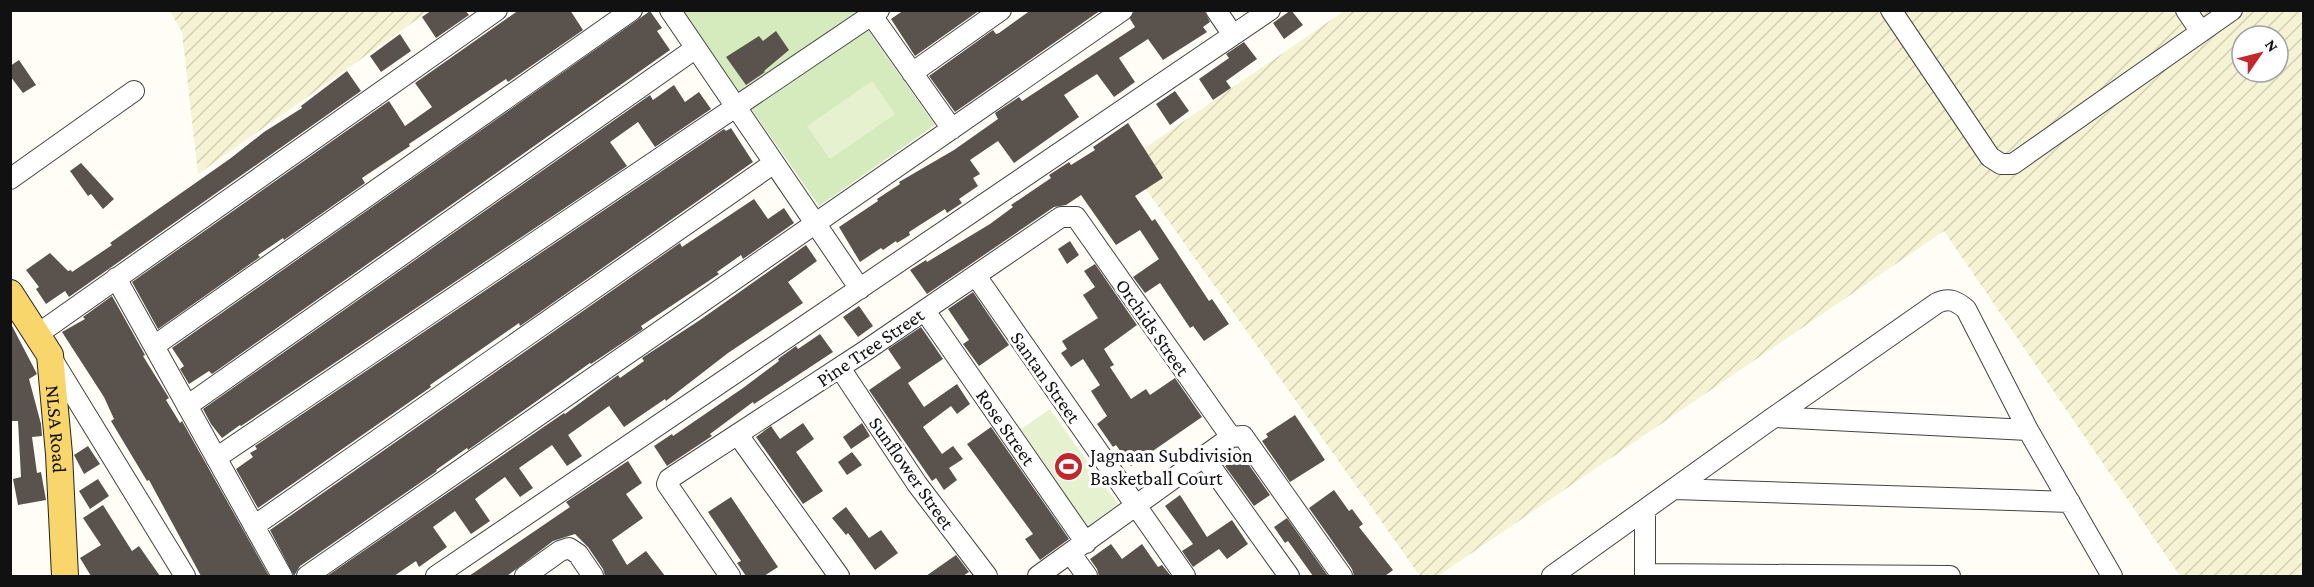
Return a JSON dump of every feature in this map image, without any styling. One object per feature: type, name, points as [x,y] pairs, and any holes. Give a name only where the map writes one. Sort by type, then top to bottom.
[{"type":"main road","name":"NLSA Road","points":[[10,293],[44,344],[59,453],[65,576]]},
{"type":"street","points":[[185,576],[44,344],[116,278],[497,10]]},
{"type":"street","points":[[154,346],[632,10]]},
{"type":"street","points":[[670,10],[860,289]]},
{"type":"street","points":[[912,73],[1001,10]]},
{"type":"street","points":[[307,576],[1123,10]]},
{"type":"street","points":[[1216,10],[1233,35]]},
{"type":"street","points":[[436,576],[1270,10]]},
{"type":"street","points":[[1891,10],[1990,157],[2001,164],[2013,164],[2232,10]]},
{"type":"street","points":[[2186,10],[2201,32]]},
{"type":"street","points":[[216,458],[873,12],[912,73],[952,129]]},
{"type":"street","points":[[187,406],[696,48]]},
{"type":"street","points":[[10,179],[134,91]]},
{"type":"street","points":[[254,526],[774,163]]},
{"type":"street","name":"Pine Tree Street","points":[[730,576],[667,484],[672,477],[925,311],[1053,221],[1061,217],[1076,217]]},
{"type":"street","name":"Orchids Street","points":[[1076,217],[1231,437]]},
{"type":"street","name":"Santan Street","points":[[976,276],[1185,576]]},
{"type":"street","points":[[116,278],[282,576]]},
{"type":"street","points":[[1552,576],[1937,303],[1951,300],[1966,309],[2028,430],[2112,576]]},
{"type":"street","name":"Rose Street","points":[[925,311],[1078,548],[1087,576]]},
{"type":"street","name":"Sunflower Street","points":[[840,368],[917,484],[987,576]]},
{"type":"street","points":[[1774,417],[2028,430]]},
{"type":"street","points":[[738,435],[839,576]]},
{"type":"street","points":[[1038,576],[1136,508],[1231,437],[1242,436],[1342,576]]},
{"type":"street","points":[[1204,458],[1288,576]]},
{"type":"street","points":[[1675,489],[2070,502]]},
{"type":"street","points":[[1645,510],[1646,575],[1950,576]]},
{"type":"street","points":[[525,576],[560,551],[569,548],[578,554],[593,576]]},
{"type":"shaded area","points":[[170,11],[429,11],[198,174],[182,32]]},
{"type":"shaded area","points":[[1344,11],[2303,11],[2303,576],[2180,576],[1944,231],[1438,576],[1420,576],[1126,161]]},
{"type":"green space","points":[[683,11],[855,11],[935,125],[819,206]]},
{"type":"green space","points":[[872,81],[895,114],[830,159],[807,126]]},
{"type":"green space","name":"Jagnaan Subdivision Basketball Court","points":[[1050,409],[1118,504],[1087,527],[1021,429]]},
{"type":"building","points":[[432,10],[465,10],[469,15],[436,38],[422,17]]},
{"type":"building","points":[[519,10],[570,10],[583,30],[508,82],[506,79],[409,144],[410,146],[362,178],[365,183],[284,240],[283,238],[258,255],[260,257],[158,329],[132,282],[389,101],[405,126],[432,107],[415,83]]},
{"type":"building","points":[[904,10],[980,10],[915,56],[891,19]]},
{"type":"building","points":[[1031,10],[1101,10],[955,112],[929,76],[993,30],[996,34],[999,33]]},
{"type":"building","points":[[1135,10],[1204,10],[1210,22],[1203,27],[1207,32],[1163,60],[1148,39],[1119,58],[1135,82],[1114,97],[1097,74],[1064,95],[1079,117],[1014,163],[998,141],[970,160],[980,174],[973,178],[978,186],[959,199],[962,203],[947,213],[945,209],[909,232],[910,235],[883,250],[881,248],[860,262],[839,227],[878,201],[877,199],[900,184],[899,182],[954,150],[998,119],[995,113],[1019,97],[1022,101],[1135,27],[1130,19]]},
{"type":"building","points":[[1291,10],[1303,25],[1284,39],[1273,23]]},
{"type":"building","points":[[650,11],[662,28],[657,31],[670,50],[212,374],[209,371],[189,384],[180,369],[184,366],[172,348]]},
{"type":"building","points":[[776,31],[789,50],[765,72],[746,85],[726,57],[759,36],[763,41]]},
{"type":"building","points":[[400,34],[411,51],[381,72],[370,56]]},
{"type":"building","points":[[1244,42],[1257,59],[1226,81],[1231,88],[1213,100],[1199,79],[1229,58],[1226,54]]},
{"type":"building","points":[[19,60],[36,85],[23,93],[10,76],[10,66]]},
{"type":"building","points":[[347,71],[361,91],[69,297],[65,291],[46,304],[36,289],[39,287],[26,270],[50,253],[68,271],[72,272],[264,132],[302,108],[301,106]]},
{"type":"building","points":[[674,85],[685,102],[699,92],[711,109],[655,147],[638,122],[610,142],[627,166],[222,438],[211,424],[203,409],[650,95],[653,100]]},
{"type":"building","points":[[1175,91],[1189,111],[1170,125],[1156,104]]},
{"type":"building","points":[[1128,123],[1163,178],[1135,196],[1152,221],[1155,219],[1209,301],[1212,299],[1229,324],[1204,341],[1193,326],[1190,328],[1160,283],[1145,293],[1133,277],[1159,259],[1140,230],[1116,245],[1081,195],[1066,205],[1054,207],[927,294],[910,270],[990,224],[1013,207],[1011,205],[1051,178],[1049,175],[1069,162],[1071,165],[1095,150],[1093,147]]},
{"type":"building","points":[[731,128],[753,162],[520,326],[519,323],[430,385],[431,387],[258,508],[236,469],[253,457],[250,453],[257,449],[255,446],[724,129],[726,131]]},
{"type":"building","points":[[81,163],[114,199],[103,209],[91,194],[88,196],[70,171]]},
{"type":"building","points":[[754,199],[768,219],[784,208],[794,223],[743,259],[741,255],[717,272],[719,274],[641,326],[643,329],[590,363],[468,450],[467,448],[300,566],[294,576],[270,530],[680,243],[682,247]]},
{"type":"building","points":[[1070,241],[1079,255],[1067,264],[1058,249]]},
{"type":"building","points":[[806,245],[817,261],[788,282],[803,303],[728,353],[666,401],[665,399],[624,427],[609,406],[568,435],[582,456],[567,466],[552,445],[519,468],[533,488],[520,497],[505,477],[475,499],[490,521],[471,534],[455,511],[433,527],[447,547],[419,567],[416,561],[394,576],[327,576],[565,414],[618,375],[620,378],[644,361],[642,358]]},
{"type":"building","points":[[1095,264],[1137,325],[1104,349],[1114,365],[1110,367],[1131,399],[1146,389],[1150,395],[1175,378],[1202,417],[1131,466],[1116,445],[1113,447],[1097,424],[1107,416],[1091,391],[1100,385],[1083,359],[1071,367],[1061,353],[1067,349],[1062,341],[1098,318],[1083,295],[1095,287],[1084,271]]},
{"type":"building","points":[[973,292],[1009,345],[979,366],[963,344],[969,340],[948,309]]},
{"type":"building","points":[[112,296],[145,355],[143,356],[169,398],[166,400],[180,423],[182,421],[269,576],[201,576],[149,480],[147,481],[111,421],[114,419],[104,397],[62,332],[85,319],[83,317]]},
{"type":"building","points":[[859,306],[873,326],[858,337],[843,317]]},
{"type":"building","points":[[10,322],[37,374],[29,379],[42,436],[32,437],[37,473],[41,472],[46,500],[18,505],[13,479],[21,477],[18,421],[10,421]]},
{"type":"building","points":[[921,327],[943,359],[908,383],[924,407],[957,384],[970,404],[957,414],[951,406],[923,427],[942,454],[953,446],[963,459],[949,468],[957,480],[944,490],[936,478],[932,481],[869,390],[901,368],[888,349]]},
{"type":"building","points":[[820,334],[833,352],[754,404],[753,402],[710,434],[712,436],[667,466],[654,446],[672,434],[673,436],[743,388],[796,346],[798,349]]},
{"type":"building","points":[[1295,415],[1325,460],[1290,482],[1262,441],[1268,437],[1266,434]]},
{"type":"building","points":[[803,423],[814,439],[796,452],[823,491],[803,504],[756,437],[771,426],[780,439]]},
{"type":"building","points":[[862,423],[870,436],[851,449],[843,437]]},
{"type":"building","points":[[991,427],[1069,539],[1040,560],[1025,539],[1033,534],[967,444]]},
{"type":"building","points":[[88,446],[100,464],[84,474],[74,455]]},
{"type":"building","points":[[852,452],[862,465],[847,475],[838,462]]},
{"type":"building","points":[[1242,455],[1270,495],[1254,506],[1225,466]]},
{"type":"building","points":[[628,461],[642,483],[626,494],[643,518],[612,540],[627,565],[646,551],[665,576],[605,576],[603,569],[588,547],[575,534],[553,541],[507,576],[469,576],[570,507],[566,502]]},
{"type":"building","points":[[98,479],[109,496],[90,509],[79,491]]},
{"type":"building","points":[[1334,490],[1349,511],[1352,509],[1363,524],[1359,527],[1393,570],[1385,576],[1354,576],[1352,569],[1309,508]]},
{"type":"building","points":[[1180,495],[1207,537],[1232,520],[1248,544],[1227,559],[1219,549],[1193,567],[1182,551],[1193,544],[1165,506]]},
{"type":"building","points":[[731,497],[778,567],[764,576],[746,576],[737,563],[741,561],[708,512]]},
{"type":"building","points":[[103,505],[132,551],[139,546],[160,576],[91,576],[80,558],[101,545],[83,518]]},
{"type":"building","points":[[846,507],[869,538],[881,530],[898,553],[875,570],[848,533],[846,535],[832,518]]},
{"type":"building","points":[[1287,518],[1328,576],[1313,576],[1288,541],[1285,543],[1274,527]]},
{"type":"building","points":[[1111,544],[1122,559],[1142,544],[1158,567],[1162,565],[1171,576],[1099,576],[1090,559]]},
{"type":"building","points":[[956,555],[969,572],[963,576],[926,576]]},
{"type":"place","name":"Jagnaan Subdivision Basketball Court","points":[[1069,467]]}]
